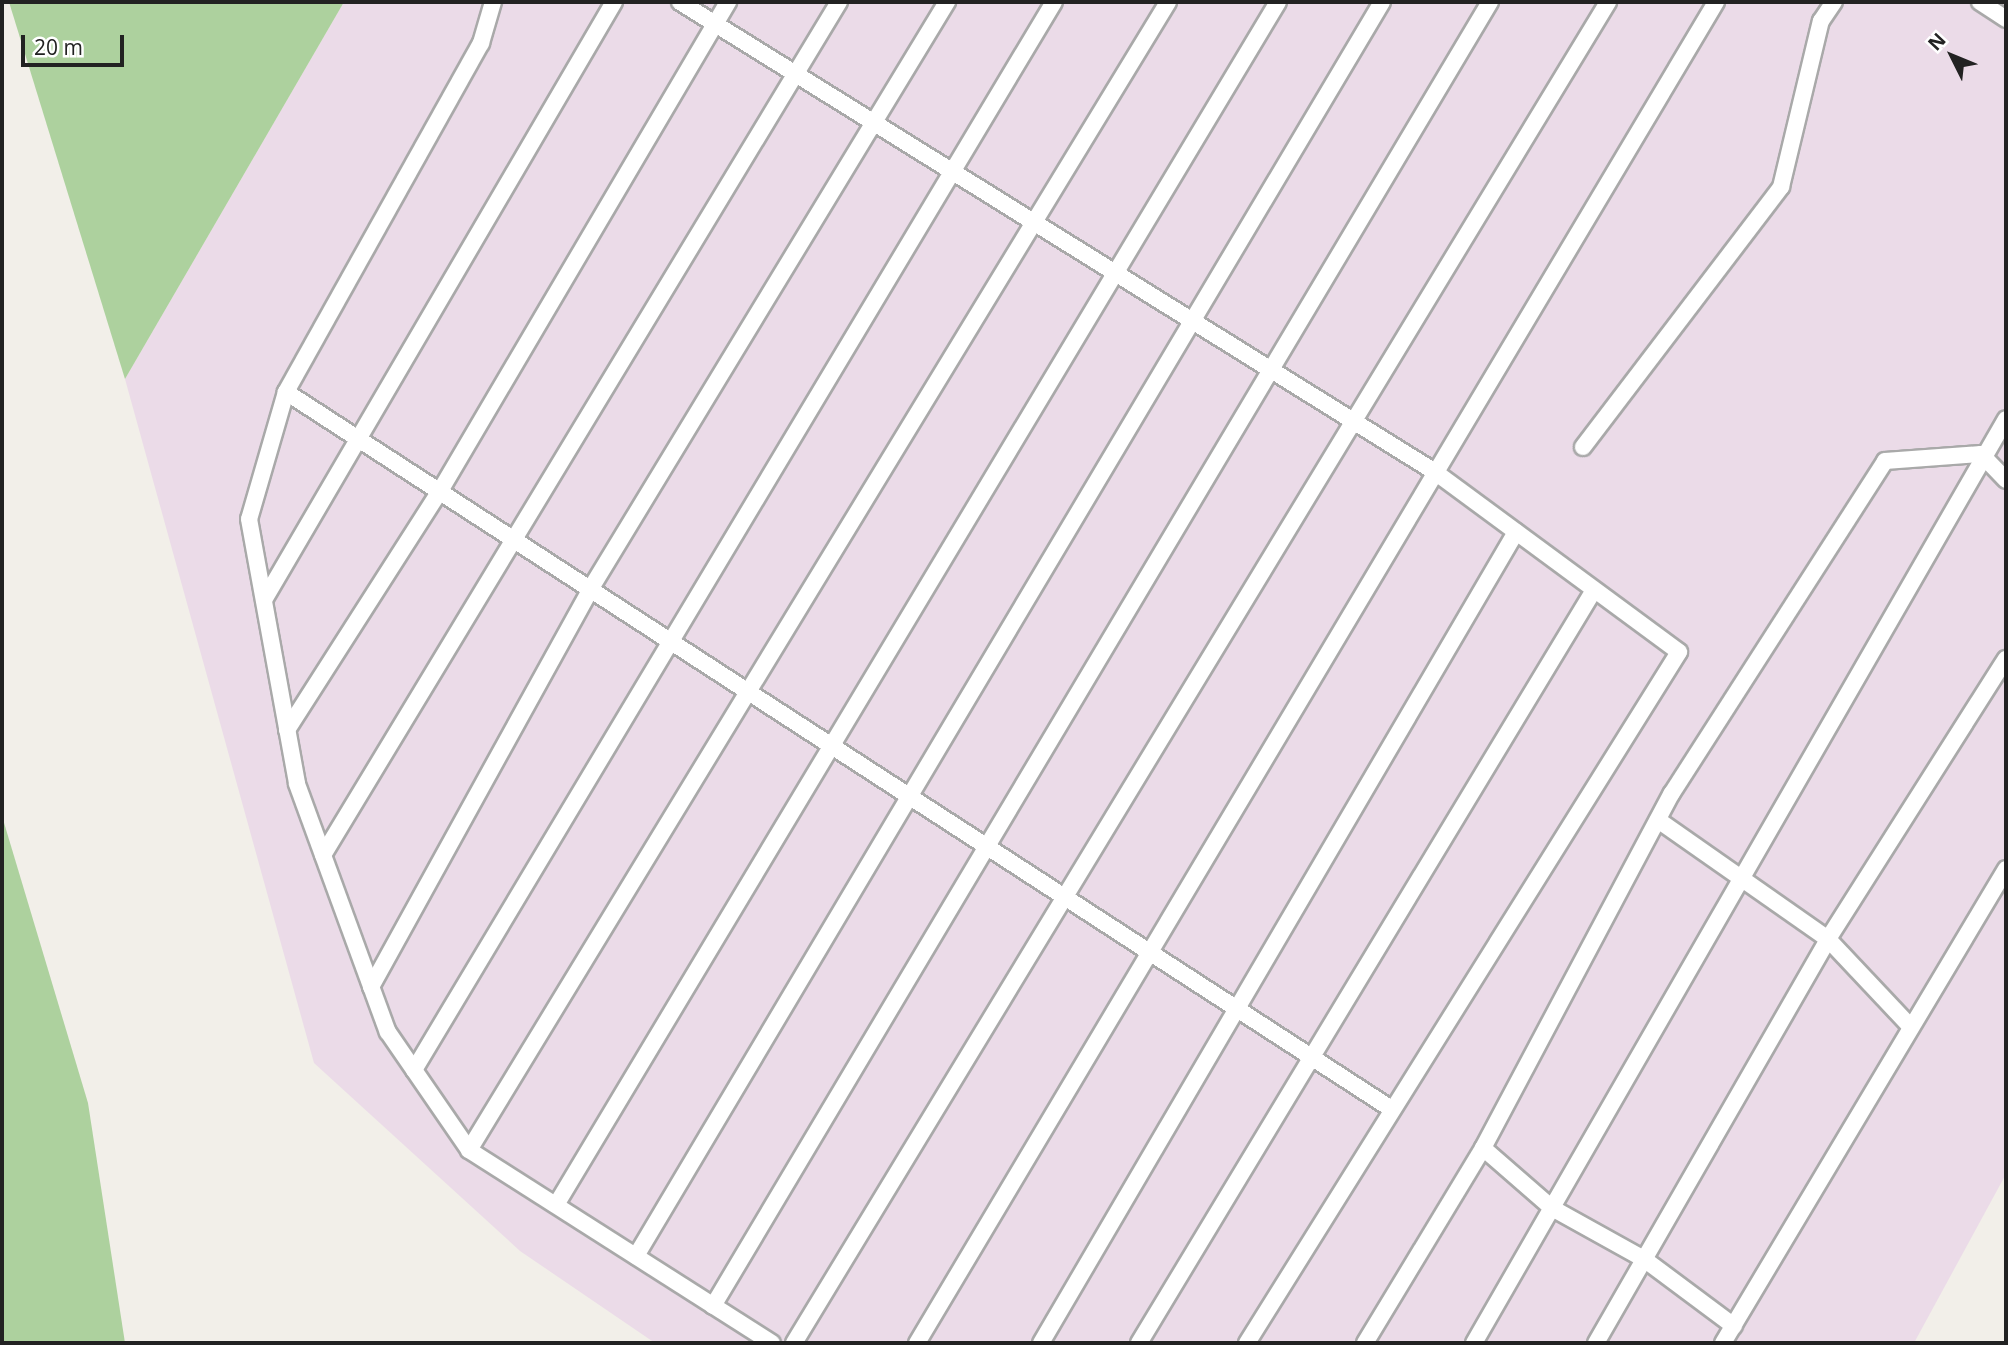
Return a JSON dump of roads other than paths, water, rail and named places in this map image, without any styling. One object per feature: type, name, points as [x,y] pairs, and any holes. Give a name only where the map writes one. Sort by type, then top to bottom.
[{"type":"lane","points":[[494,2],[481,43],[286,392],[249,519],[297,784],[387,1032],[469,1150],[772,1343]]},
{"type":"lane","points":[[264,600],[614,2]]},
{"type":"lane","points":[[680,2],[1435,472],[1679,652],[1390,1108],[1247,1343]]},
{"type":"lane","points":[[287,730],[440,491],[728,2]]},
{"type":"lane","points":[[323,855],[517,540],[839,2]]},
{"type":"lane","points":[[371,987],[591,588],[947,2]]},
{"type":"lane","points":[[414,1070],[674,641],[1054,2]]},
{"type":"lane","points":[[469,1150],[1036,224],[1168,2]]},
{"type":"lane","points":[[556,1205],[830,741],[1278,2]]},
{"type":"lane","points":[[636,1256],[909,791],[1195,323],[1382,2]]},
{"type":"lane","points":[[713,1306],[1490,2]]},
{"type":"lane","points":[[794,1343],[1070,895],[1352,421],[1608,2]]},
{"type":"lane","points":[[917,1343],[1716,2]]},
{"type":"lane","points":[[1583,447],[1781,187],[1821,21],[1834,2]]},
{"type":"lane","points":[[1980,2],[2006,19]]},
{"type":"lane","points":[[286,392],[1151,947],[1390,1108]]},
{"type":"lane","points":[[1474,1343],[1981,454],[2006,419]]},
{"type":"lane","points":[[1981,454],[2006,480]]},
{"type":"lane","points":[[1365,1343],[1483,1148],[1658,820],[1885,461],[1981,454]]},
{"type":"lane","points":[[1041,1343],[1516,532]]},
{"type":"lane","points":[[1139,1343],[1594,590]]},
{"type":"lane","points":[[1596,1343],[1828,939],[2006,659]]},
{"type":"lane","points":[[1658,820],[1828,939],[1910,1026]]},
{"type":"lane","points":[[1723,1343],[2006,869]]},
{"type":"lane","points":[[1483,1148],[1552,1208],[1644,1259],[1734,1326]]}]
